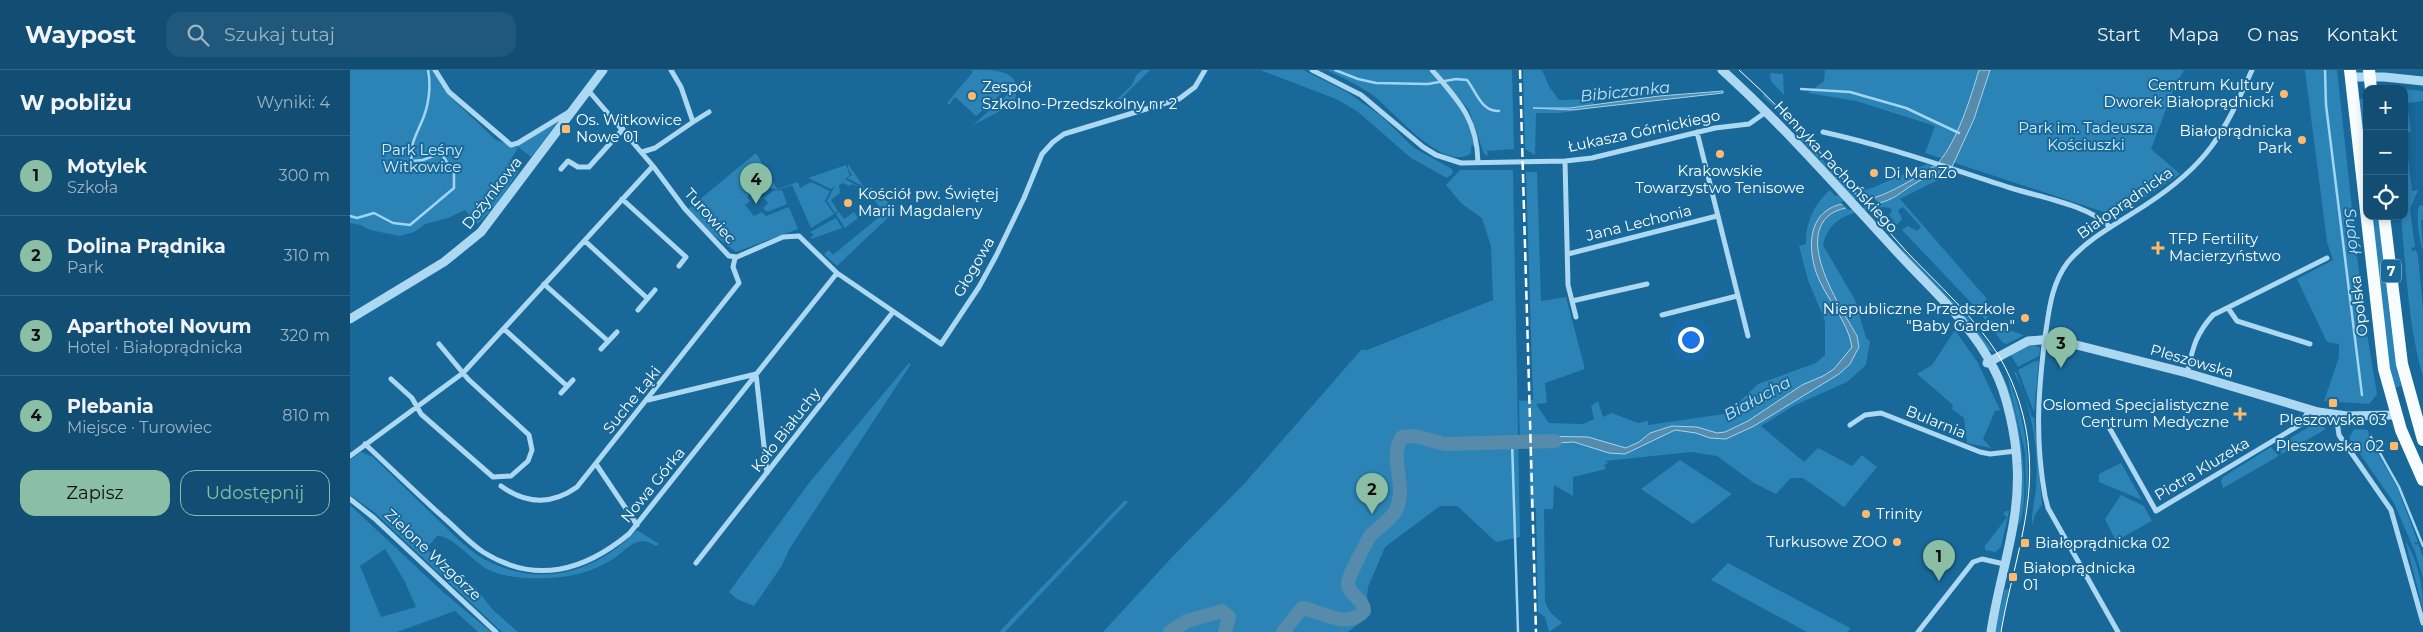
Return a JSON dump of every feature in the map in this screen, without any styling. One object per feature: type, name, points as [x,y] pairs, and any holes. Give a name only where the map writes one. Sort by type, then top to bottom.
[{"type":"main road","name":"Opolska","points":[[2350,74],[2377,325],[2384,369],[2396,415],[2423,486]]},
{"type":"main road","name":"7","points":[[2384,220],[2402,364],[2423,440]]},
{"type":"street","points":[[435,70],[449,92],[510,145],[518,143],[571,111]]},
{"type":"street","name":"Dożynkowa","points":[[350,319],[444,262],[481,232],[604,70]]},
{"type":"street","points":[[671,70],[681,87],[693,122]]},
{"type":"street","name":"Głogowa","points":[[941,344],[979,287],[1024,198],[1042,154],[1053,142],[1064,134],[1175,101],[1191,90],[1205,70]]},
{"type":"street","name":"Łukasza Górnickiego","points":[[1312,70],[1361,95],[1407,135],[1436,155],[1461,163],[1565,161],[1592,158],[1697,132],[1749,124],[1766,112]]},
{"type":"street","points":[[1432,70],[1470,120],[1477,139],[1478,162]]},
{"type":"street","name":"Henryka Pachońskiego","points":[[1722,70],[1766,112],[1845,194],[1954,311],[1988,362],[2003,389],[2016,451],[2016,507],[1991,632]]},
{"type":"street","name":"Białoprądnicka","points":[[2118,632],[2048,508],[2043,484],[2038,401],[2050,302],[2059,276],[2078,252],[2110,227],[2172,187],[2204,158],[2223,132],[2251,72]]},
{"type":"street","points":[[2350,74],[2370,78],[2423,81]]},
{"type":"street","name":"Turowiec","points":[[588,90],[642,152],[685,210],[722,250],[735,258],[783,237],[799,236],[837,273],[941,344]]},
{"type":"street","points":[[642,152],[655,148],[709,112]]},
{"type":"street","points":[[562,169],[568,161],[578,167],[589,166],[623,129]]},
{"type":"street","points":[[1697,132],[1748,336]]},
{"type":"street","points":[[1823,132],[1926,160],[2095,215],[2110,227]]},
{"type":"street","points":[[1565,161],[1568,286],[1576,317]]},
{"type":"street","points":[[350,456],[463,373],[653,166]]},
{"type":"street","points":[[622,199],[686,257],[678,266]]},
{"type":"street","name":"Jana Lechonia","points":[[1568,254],[1717,216]]},
{"type":"street","points":[[585,241],[647,298]]},
{"type":"street","name":"Suche Łąki","points":[[502,486],[516,496],[530,500],[554,498],[577,487],[739,283],[733,267],[735,258]]},
{"type":"street","points":[[2187,373],[2200,328],[2213,315],[2327,258]]},
{"type":"street","name":"Nowa Górka","points":[[365,444],[432,507],[488,555],[512,566],[536,570],[567,568],[595,559],[615,546],[637,525],[837,273]]},
{"type":"street","points":[[544,284],[608,342]]},
{"type":"street","points":[[1572,301],[1647,284]]},
{"type":"street","points":[[638,310],[655,290]]},
{"type":"street","points":[[1662,315],[1737,296]]},
{"type":"street","points":[[2228,308],[2237,321],[2310,344]]},
{"type":"street","name":"Koło Białuchy","points":[[696,563],[893,312]]},
{"type":"street","points":[[504,329],[567,386]]},
{"type":"street","points":[[601,349],[617,332]]},
{"type":"street","name":"Pleszowska","points":[[1988,362],[2023,343],[2045,338],[2187,373],[2310,410],[2336,415],[2396,415]]},
{"type":"street","points":[[391,379],[412,398],[421,414],[490,476],[503,478],[514,474],[530,457],[532,445],[529,435],[463,373],[439,344]]},
{"type":"street","points":[[648,400],[756,374],[767,474]]},
{"type":"street","points":[[561,393],[573,380]]},
{"type":"street","name":"Piotra Kluzeka","points":[[2110,429],[2156,512],[2298,426],[2306,419],[2310,410]]},
{"type":"street","name":"Bularnia","points":[[1850,425],[1865,415],[1881,413],[1980,452],[1994,454],[2016,451]]},
{"type":"street","points":[[2336,415],[2339,435],[2391,510],[2423,623]]},
{"type":"street","points":[[596,464],[637,525]]},
{"type":"street","name":"Zielone Wzgórze","points":[[350,499],[374,518],[496,632]]},
{"type":"street","points":[[1918,632],[1975,561],[1982,559],[2004,564]]},
{"type":"green space","name":"Park Leśny Witkowice","points":[[350,70],[438,70],[449,89],[446,93],[496,140],[518,148],[508,164],[519,171],[495,206],[478,224],[465,210],[448,218],[425,224],[414,232],[400,236],[370,230],[350,223]]},
{"type":"green space","points":[[972,70],[1008,74],[1016,84],[1014,104],[973,125],[1008,94],[1005,90],[991,103],[989,101],[989,105],[976,116],[955,97],[949,105],[947,103],[973,72]]},
{"type":"green space","points":[[1143,70],[1150,70],[1116,104],[1115,101],[1132,85],[1137,74]]},
{"type":"green space","points":[[1260,70],[1303,70],[1347,92],[1380,115],[1414,148],[1452,169],[1453,173],[1447,178],[1411,158],[1357,111],[1336,99]]},
{"type":"green space","points":[[1327,70],[1428,70],[1456,101],[1470,123],[1474,145],[1471,146],[1471,153],[1460,157],[1447,155],[1434,148],[1406,126],[1374,96]]},
{"type":"green space","points":[[1435,70],[1512,70],[1514,149],[1487,151],[1488,156],[1484,154],[1469,110]]},
{"type":"green space","points":[[1523,70],[1542,70],[1550,88],[1559,100],[1593,99],[1594,108],[1559,113],[1536,113],[1535,155],[1525,149]]},
{"type":"green space","name":"Park im. Tadeusza Kościuszki","points":[[1825,70],[2184,70],[2174,88],[2151,149],[2180,174],[2126,210],[2104,212],[1925,153],[1935,126],[1856,101],[1808,93],[1824,81]]},
{"type":"green space","points":[[2305,70],[2337,70],[2363,310],[2377,394],[2369,404],[2324,401],[2339,357],[2339,344],[2327,342],[2297,279],[2333,260],[2327,242]]},
{"type":"green space","points":[[1770,73],[1783,74],[1784,95],[1771,81]]},
{"type":"green space","points":[[2408,89],[2423,91],[2423,101],[2408,103]]},
{"type":"green space","points":[[1764,94],[1794,128],[1763,96]]},
{"type":"green space","points":[[2359,99],[2363,99],[2363,136]]},
{"type":"green space","points":[[2408,110],[2411,132],[2408,132]]},
{"type":"green space","points":[[558,121],[531,157],[517,146],[552,123]]},
{"type":"green space","points":[[1802,136],[1852,193],[1872,188],[1927,164],[1952,173],[1900,199],[1987,299],[1980,307],[1984,313],[1999,325],[2024,335],[2007,344],[2003,343],[1978,310],[1902,230],[1908,226],[1917,231],[1921,227],[1903,207],[1898,210],[1902,219],[1897,225],[1889,215],[1892,211],[1890,208],[1883,207],[1854,213],[1838,220],[1827,234],[1823,245],[1855,300],[1866,338],[1870,341],[1866,365],[1847,382],[1793,406],[1761,426],[1804,462],[1818,448],[1852,466],[1862,455],[1877,467],[1844,507],[1803,478],[1791,478],[1776,494],[1754,483],[1717,456],[1691,452],[1605,461],[1608,463],[1604,465],[1606,469],[1573,477],[1573,496],[1554,485],[1553,509],[1544,509],[1545,602],[1550,612],[1562,623],[1549,632],[1545,617],[1538,612],[1536,508],[1530,508],[1529,449],[1520,447],[1519,401],[1533,400],[1526,172],[1537,172],[1541,301],[1566,297],[1585,369],[1545,383],[1547,403],[1536,404],[1549,423],[1583,424],[1594,419],[1591,406],[1598,401],[1603,417],[1612,413],[1638,423],[1648,421],[1648,425],[1731,413],[1737,410],[1736,405],[1758,384],[1816,363],[1825,355],[1825,321],[1808,280],[1799,246],[1806,244],[1809,221],[1815,208],[1824,196],[1830,190],[1835,196],[1849,193],[1799,138]]},
{"type":"green space","points":[[756,153],[777,189],[798,182],[800,188],[811,182],[830,191],[825,201],[834,214],[811,228],[792,185],[776,190],[767,186],[757,189],[747,197],[750,201],[745,205],[754,216],[762,212],[766,216],[789,207],[798,229],[736,252],[707,230],[688,209]]},
{"type":"green space","points":[[2408,158],[2412,191],[2418,190],[2410,209],[2415,247],[2411,248],[2412,251],[2416,250],[2418,256],[2423,310],[2423,377],[2414,337],[2401,220],[2408,220]]},
{"type":"green space","points":[[848,164],[866,190],[871,187],[896,210],[837,266],[824,254],[829,250],[833,255],[879,217],[886,214],[861,185],[847,178],[852,175]]},
{"type":"green space","points":[[846,165],[850,175],[831,189],[808,178]]},
{"type":"green space","points":[[1460,170],[1513,170],[1520,537],[1496,542],[1457,506],[1440,506],[1385,547],[1368,587],[1366,607],[1357,625],[1348,632],[1103,632],[1174,555],[1244,484],[1361,350],[1367,350],[1493,300],[1491,246],[1482,218],[1462,204],[1446,185]]},
{"type":"green space","points":[[845,179],[860,187],[843,183],[839,185],[840,193],[831,200],[838,211],[835,213],[827,201],[835,186]]},
{"type":"green space","points":[[782,190],[787,204],[767,212],[763,208],[768,203],[764,198],[773,191]]},
{"type":"green space","points":[[2423,205],[2423,219],[2421,220],[2423,249],[2419,235],[2418,215],[2419,206]]},
{"type":"green space","points":[[839,212],[844,219],[854,212],[858,218],[845,228],[836,214]]},
{"type":"green space","points":[[836,218],[842,228],[811,239],[814,235],[810,232]]},
{"type":"green space","points":[[2372,220],[2378,220],[2391,327],[2401,386],[2394,388],[2389,362]]},
{"type":"green space","points":[[1894,240],[1965,314],[1994,352],[1986,349]]},
{"type":"green space","points":[[1955,330],[1978,363],[2000,410],[1995,411],[1983,439],[1991,448],[1967,443],[1964,418],[1952,409],[1953,405],[1917,374],[1932,365]]},
{"type":"green space","points":[[2032,344],[2040,348],[2039,356],[2018,367],[2010,354]]},
{"type":"green space","points":[[2035,361],[2039,361],[2034,412],[2018,370]]},
{"type":"green space","points":[[909,363],[911,364],[754,606],[737,599],[729,592],[809,483]]},
{"type":"green space","points":[[2014,372],[2016,372],[2032,417],[2034,417],[2042,504],[2035,515],[2032,525],[2037,473],[2035,443],[2030,414]]},
{"type":"green space","points":[[2007,375],[2020,411],[2027,448],[2028,485],[2023,523],[2026,492],[2025,452]]},
{"type":"green space","points":[[2003,377],[2014,408],[2022,452],[2024,496],[2018,527],[2021,487],[2020,469],[2015,433]]},
{"type":"green space","points":[[2312,425],[2321,426],[2326,429],[2282,454],[2277,446]]},
{"type":"green space","points":[[2354,429],[2368,430],[2369,438],[2398,489],[2418,542],[2414,543],[2416,545],[2418,543],[2423,558],[2423,578],[2415,552],[2394,503],[2349,438]]},
{"type":"green space","points":[[2271,447],[2279,456],[2223,488],[2221,481],[2223,477]]},
{"type":"green space","points":[[361,452],[373,457],[470,549],[492,563],[512,570],[532,574],[570,571],[606,556],[637,530],[659,544],[656,546],[641,541],[635,543],[605,564],[582,573],[533,578],[509,576],[487,569],[449,539],[437,536],[426,549],[475,587],[493,610],[518,632],[502,632],[374,512],[350,495],[350,460]]},
{"type":"green space","points":[[1680,460],[1732,494],[1693,524],[1641,489]]},
{"type":"green space","points":[[2121,463],[2142,500],[2099,482],[2099,474]]},
{"type":"green space","points":[[2121,495],[2144,506],[2152,521],[2116,541],[2105,519]]},
{"type":"green space","points":[[1125,500],[1128,502],[1005,632],[999,632]]},
{"type":"green space","points":[[350,505],[443,592],[491,632],[478,632],[455,611],[397,632],[350,632]],"holes":[[[385,549],[404,580],[416,607],[381,617],[360,566]]]},
{"type":"green space","points":[[2009,511],[2001,547],[1995,552],[1985,550],[1985,546],[2007,517],[2003,514]]},
{"type":"green space","points":[[2405,540],[2419,573],[2423,609]]},
{"type":"green space","points":[[1728,563],[1850,628],[1848,632],[1807,632],[1711,580]]},
{"type":"green space","points":[[2005,589],[2009,590],[2000,632],[1994,632]]},
{"type":"shaded area","points":[[1979,70],[1990,70],[1974,119],[1951,169],[1924,178],[1886,201],[1840,209],[1822,223],[1818,238],[1819,255],[1824,273],[1841,309],[1857,336],[1859,347],[1850,364],[1839,374],[1754,426],[1726,439],[1710,438],[1696,433],[1675,430],[1625,454],[1609,453],[1574,442],[1538,444],[1536,436],[1588,437],[1626,448],[1639,442],[1650,433],[1672,426],[1697,427],[1717,433],[1725,432],[1748,421],[1802,385],[1834,369],[1852,347],[1846,328],[1820,282],[1813,262],[1812,242],[1816,224],[1828,209],[1885,194],[1938,163],[1952,143]]},
{"type":"shaded area","points":[[1723,91],[1723,93],[1572,110],[1533,108],[1570,108],[1659,96]]},
{"type":"pier","points":[[1872,196],[1881,205],[1848,210],[1840,202]]},
{"type":"waterway","name":"Bibiczanka","points":[[350,216],[357,218],[374,213],[393,223],[410,225],[454,188],[454,173],[441,153],[423,160],[412,161],[411,150],[426,111],[429,87],[428,70]]},
{"type":"waterway","name":"Bibiczanka","points":[[1335,70],[1358,79],[1376,83],[1428,84],[1456,79],[1467,80],[1483,105],[1499,111]]},
{"type":"waterway","name":"Sudół","points":[[2325,70],[2326,105],[2362,395]]},
{"type":"waterway","name":"Bibiczanka","points":[[1801,89],[1850,92],[1906,108],[1959,133]]},
{"type":"waterway","name":"Białucha","points":[[1283,632],[1302,608],[1341,619],[1357,617],[1364,611],[1362,603],[1350,590],[1348,582],[1358,558],[1371,535],[1389,519],[1397,508],[1400,498],[1397,454],[1398,445],[1402,437],[1415,436],[1445,444],[1555,441]]},
{"type":"waterway","name":"Sudół","points":[[2371,437],[2399,487],[2423,546]]},
{"type":"waterway","points":[[1512,441],[1518,632]]},
{"type":"waterway","name":"Białucha","points":[[1170,632],[1187,621],[1222,611],[1229,617],[1225,632]]},
{"type":"tram line","points":[[1739,70],[1805,135],[1906,251],[1967,314],[1989,341],[2011,379],[2020,403],[2026,428],[2030,476],[2021,543],[2001,632]]},
{"type":"railway","points":[[1520,70],[1536,632]]},
{"type":"place","name":"Centrum Kultury Dworek Białoprądnicki","points":[[2284,94]]},
{"type":"place","name":"Zespół Szkolno-Przedszkolny nr 2","points":[[972,96]]},
{"type":"place","name":"Os. Witkowice Nowe 01","points":[[566,129]]},
{"type":"place","name":"Białoprądnicka Park","points":[[2302,140]]},
{"type":"place","name":"Krakowskie Towarzystwo Tenisowe","points":[[1720,154]]},
{"type":"place","name":"Di ManZo","points":[[1874,173]]},
{"type":"place","name":"Kościół pw. Świętej Marii Magdaleny","points":[[848,203]]},
{"type":"place","name":"Plebania","points":[[756,204]]},
{"type":"place","name":"TFP Fertility Macierzyństwo","points":[[2158,248]]},
{"type":"place","name":"Niepubliczne Przedszkole \"Baby Garden\"","points":[[2025,318]]},
{"type":"place","name":"Aparthotel Novum","points":[[2061,368]]},
{"type":"place","name":"Pleszowska 03","points":[[2333,403]]},
{"type":"place","name":"Oslomed Specjalistyczne Centrum Medyczne","points":[[2240,414]]},
{"type":"place","name":"Pleszowska 02","points":[[2394,446]]},
{"type":"place","name":"Dolina Prądnika","points":[[1372,514]]},
{"type":"place","name":"Trinity","points":[[1866,514]]},
{"type":"place","name":"Turkusowe ZOO","points":[[1897,542]]},
{"type":"place","name":"Białoprądnicka 02","points":[[2025,543]]},
{"type":"place","name":"Białoprądnicka 01","points":[[2013,577]]},
{"type":"place","name":"Motylek","points":[[1939,581]]}]
